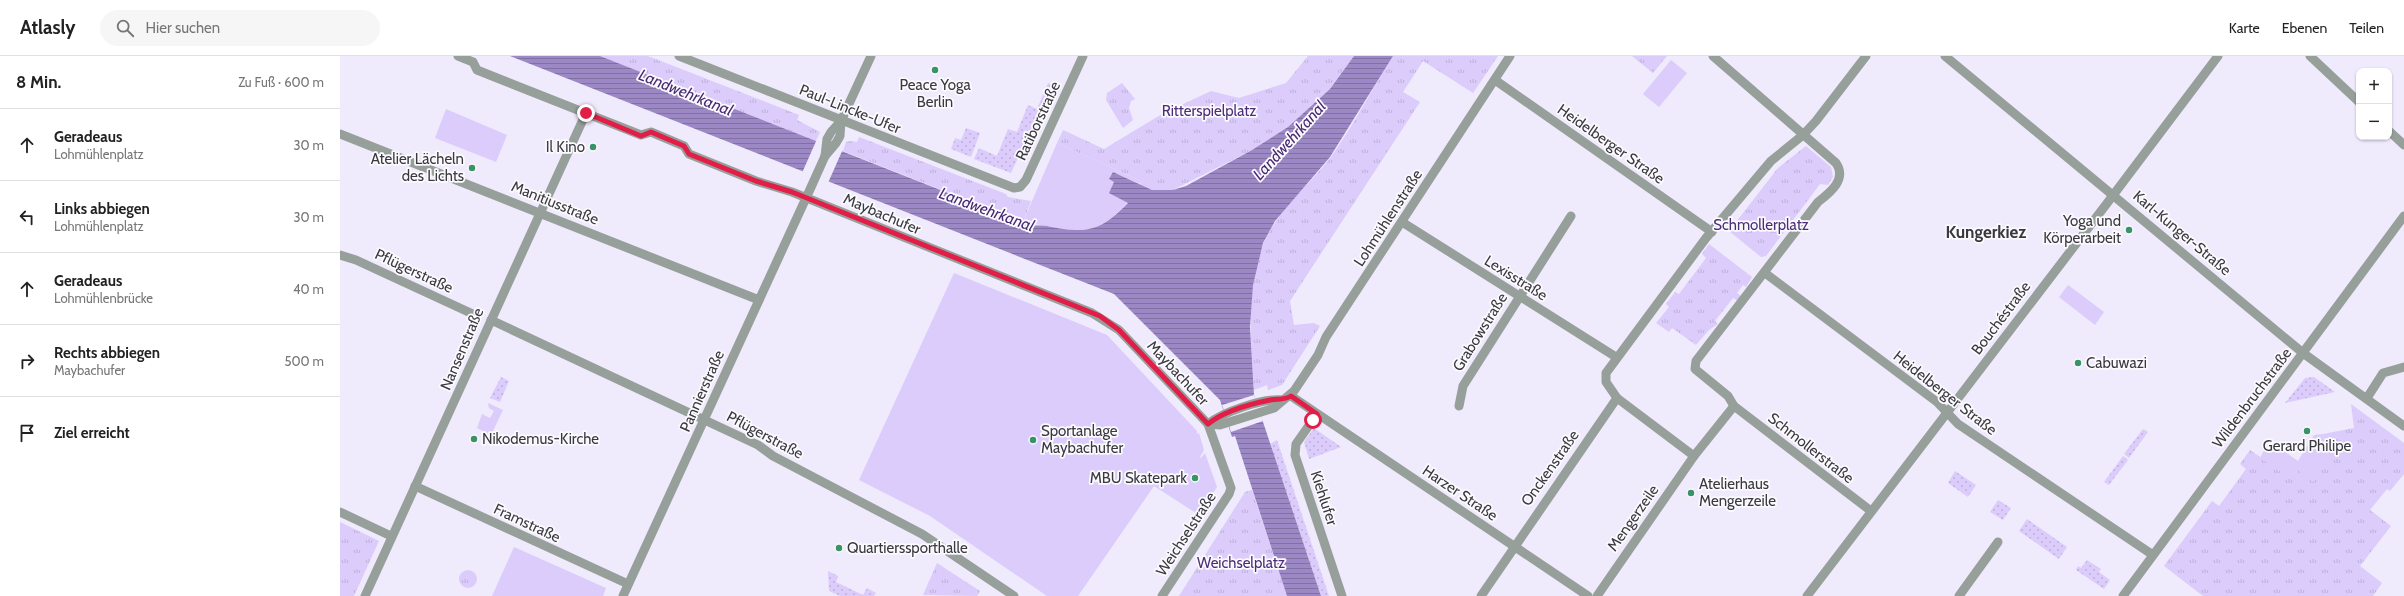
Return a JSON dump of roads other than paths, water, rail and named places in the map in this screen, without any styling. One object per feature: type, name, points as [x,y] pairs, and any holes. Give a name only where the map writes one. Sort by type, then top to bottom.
[{"type":"street","name":"Maybachufer","points":[[458,56],[473,62],[477,70],[641,136],[651,132],[684,146],[689,154],[756,181],[806,197],[1100,316],[1119,330],[1208,424],[1230,486]]},
{"type":"street","name":"Paul-Lincke-Ufer","points":[[679,56],[1009,187]]},
{"type":"street","points":[[841,121],[871,56]]},
{"type":"street","name":"Ratiborstraße","points":[[1009,187],[1020,187],[1026,180],[1083,56]]},
{"type":"street","name":"Lohmühlenstraße","points":[[1291,396],[1510,56]]},
{"type":"street","points":[[1712,56],[1803,134],[1836,162],[1842,170],[1841,175],[1826,195],[1818,202],[1694,365],[1699,373],[1728,396],[1734,406],[1728,410],[1694,456],[1617,398],[1605,377],[1616,358],[1712,232],[1771,161],[1803,134],[1866,56]]},
{"type":"street","name":"Karl-Kunger-Straße","points":[[1945,56],[2303,352],[2404,426]]},
{"type":"street","name":"Bouchéstraße","points":[[1806,596],[2218,56]]},
{"type":"street","points":[[2310,56],[2356,99]]},
{"type":"street","name":"Heidelberger Straße","points":[[1495,80],[1712,232]]},
{"type":"street","name":"Nansenstraße","points":[[365,596],[539,212],[586,113]]},
{"type":"street","name":"Pannierstraße","points":[[623,596],[825,156],[830,144],[831,132],[841,121]]},
{"type":"street","name":"Manitiusstraße","points":[[340,134],[759,300]]},
{"type":"street","points":[[2392,134],[2404,145]]},
{"type":"street","name":"Grabowstraße","points":[[1459,406],[1463,386],[1571,216]]},
{"type":"street","name":"Wildenbruchstraße","points":[[2123,596],[2404,216]]},
{"type":"street","name":"Lexisstraße","points":[[1402,222],[1616,358]]},
{"type":"street","name":"Pflügerstraße","points":[[340,255],[356,260],[475,315]]},
{"type":"street","name":"Heidelberger Straße","points":[[1765,273],[1937,402],[1958,424],[2153,555]]},
{"type":"street","name":"Pflügerstraße","points":[[491,320],[704,419],[922,534],[1014,596]]},
{"type":"street","points":[[2367,398],[2383,373],[2404,367]]},
{"type":"street","points":[[1208,424],[1220,425],[1227,418],[1259,409],[1274,408],[1282,400],[1291,396]]},
{"type":"street","name":"Harzer Straße","points":[[1291,396],[1588,596]]},
{"type":"street","name":"Onckenstraße","points":[[1481,596],[1513,546],[1617,398]]},
{"type":"street","name":"Schmollerstraße","points":[[1734,406],[1871,511]]},
{"type":"street","name":"Kiehlufer","points":[[1317,414],[1296,444],[1295,455],[1342,596]]},
{"type":"street","name":"Mengerzeile","points":[[1596,596],[1694,456]]},
{"type":"street","name":"Framstraße","points":[[415,486],[628,584]]},
{"type":"street","name":"Weichselstraße","points":[[1162,596],[1229,494],[1230,486]]},
{"type":"street","points":[[340,512],[392,536]]},
{"type":"street","points":[[1959,596],[1998,542]]},
{"type":"water","name":"Landwehrkanal","points":[[510,56],[600,56],[1027,224],[1082,230],[1092,228],[1109,220],[1128,203],[1109,193],[1114,182],[1109,179],[1113,172],[1152,190],[1173,190],[1186,186],[1252,150],[1288,127],[1330,89],[1354,56],[1393,56],[1330,157],[1275,221],[1263,243],[1253,285],[1250,327],[1254,395],[1321,596],[1287,596],[1235,436],[1232,437],[1220,400],[1114,294]]},
{"type":"place","name":"Peace Yoga Berlin","points":[[935,70]]},
{"type":"place","name":"Il Kino","points":[[593,147]]},
{"type":"place","name":"Atelier Lächeln des Lichts","points":[[472,168]]},
{"type":"place","name":"Yoga und Körperarbeit","points":[[2129,230]]},
{"type":"place","name":"Cabuwazi","points":[[2078,363]]},
{"type":"place","name":"Gerard Philipe","points":[[2307,431]]},
{"type":"place","name":"Nikodemus-Kirche","points":[[474,439]]},
{"type":"place","name":"Sportanlage Maybachufer","points":[[1033,440]]},
{"type":"place","name":"MBU Skatepark","points":[[1195,478]]},
{"type":"place","name":"Atelierhaus Mengerzeile","points":[[1691,493]]},
{"type":"place","name":"Quartierssporthalle","points":[[839,548]]},
{"type":"district","name":"Kungerkiez","points":[[1986,232]]},
{"type":"park label","name":"Ritterspielplatz","points":[[1209,111]]},
{"type":"park label","name":"Schmollerplatz","points":[[1761,225]]},
{"type":"park label","name":"Weichselplatz","points":[[1241,563]]}]
